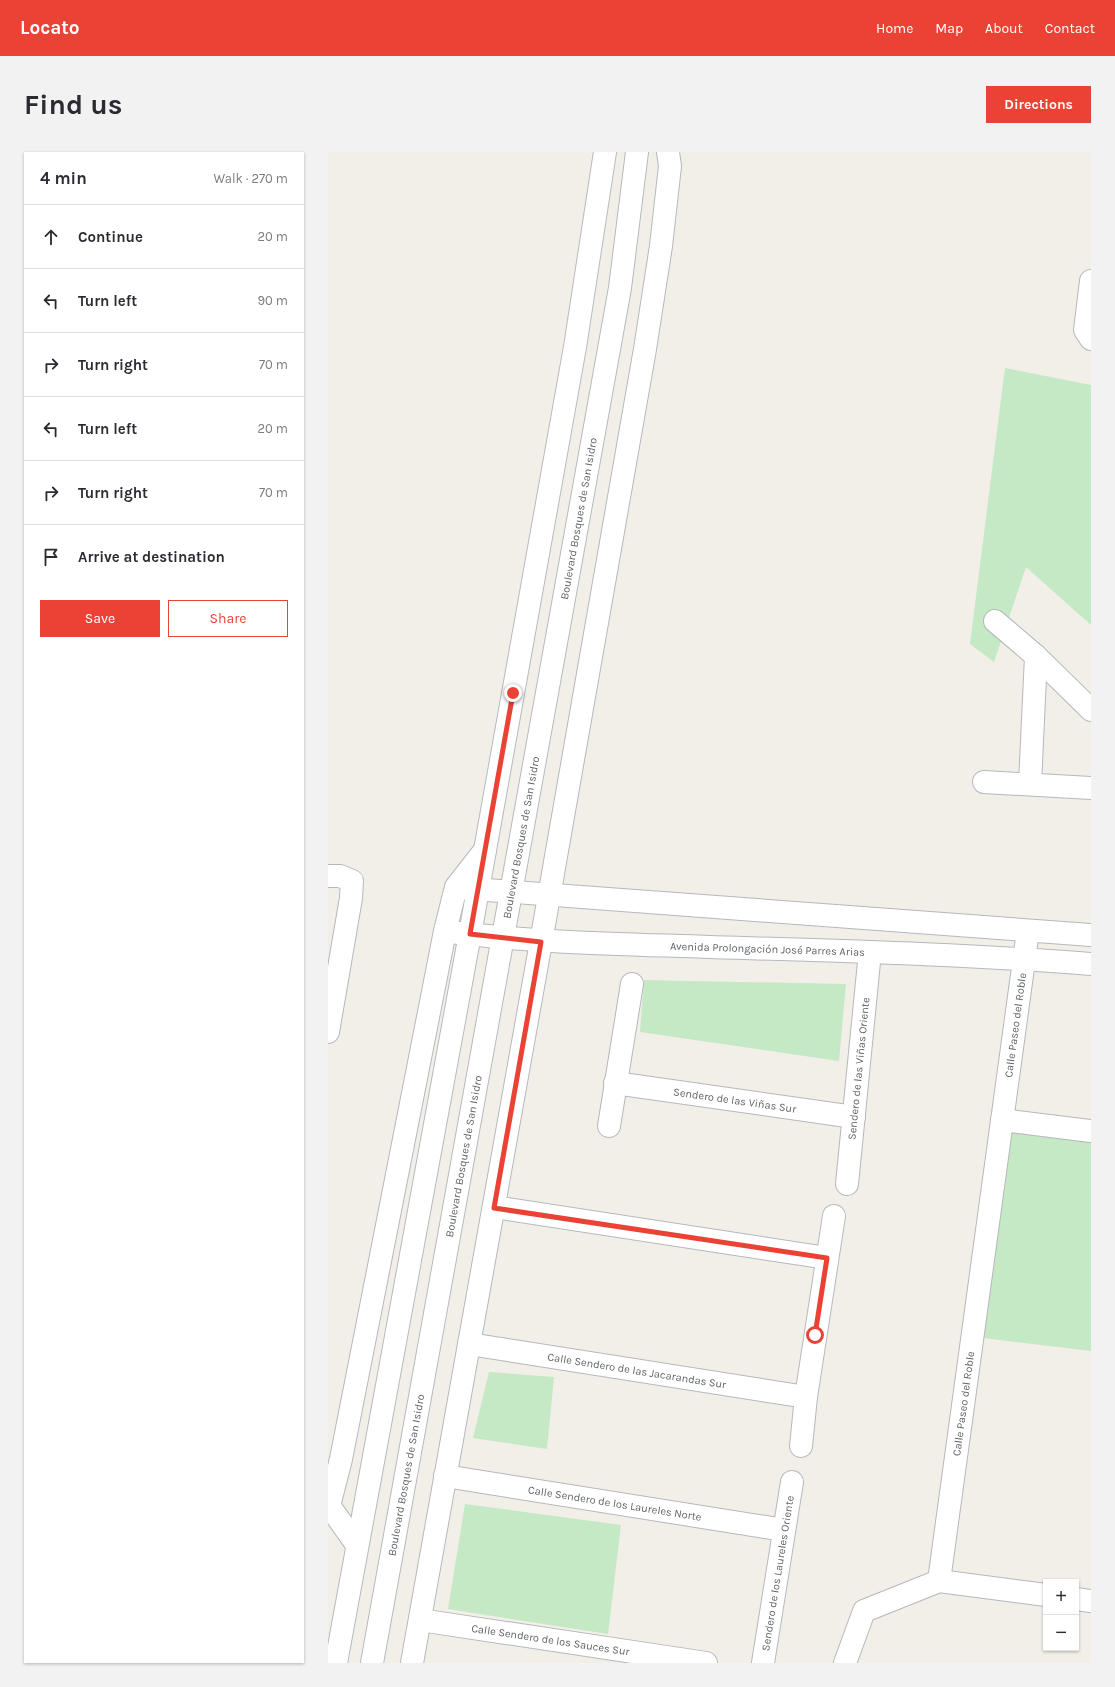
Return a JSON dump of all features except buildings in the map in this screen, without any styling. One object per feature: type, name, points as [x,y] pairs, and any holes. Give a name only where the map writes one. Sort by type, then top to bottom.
[{"type":"street","points":[[336,1663],[470,934],[575,347],[605,152]]},
{"type":"street","name":"Boulevard Bosques de San Isidro","points":[[372,1663],[620,288],[637,152]]},
{"type":"street","points":[[412,1663],[494,1208],[645,349],[661,246],[670,166],[668,152]]},
{"type":"street","points":[[1090,339],[1085,330],[1091,281]]},
{"type":"street","points":[[995,621],[1036,656],[1091,710]]},
{"type":"street","points":[[1030,784],[1036,656]]},
{"type":"street","points":[[984,782],[1091,788]]},
{"type":"street","points":[[358,1545],[329,1505],[342,1452],[445,931],[456,888],[485,850]]},
{"type":"street","points":[[328,876],[340,876],[352,881],[351,898],[328,1032]]},
{"type":"street","points":[[456,888],[1091,935]]},
{"type":"street","name":"Calle Paseo del Roble","points":[[939,1581],[1028,930]]},
{"type":"street","name":"Avenida Prolongación José Parres Arias","points":[[445,931],[541,942],[870,952],[1023,959],[1091,964]]},
{"type":"street","name":"Sendero de las Viñas Oriente","points":[[847,1184],[870,952]]},
{"type":"street","points":[[609,1126],[632,984]]},
{"type":"street","name":"Sendero de las Viñas Sur","points":[[615,1083],[854,1117]]},
{"type":"street","points":[[1002,1120],[1091,1131]]},
{"type":"street","points":[[494,1208],[827,1258]]},
{"type":"street","points":[[801,1446],[806,1397],[834,1216]]},
{"type":"street","name":"Calle Sendero de las Jacarandas Sur","points":[[469,1344],[806,1397]]},
{"type":"street","name":"Calle Sendero de los Laureles Norte","points":[[445,1476],[784,1530]]},
{"type":"street","name":"Sendero de los Laureles Oriente","points":[[763,1663],[792,1482]]},
{"type":"street","points":[[845,1663],[864,1611],[939,1581],[1043,1595]]},
{"type":"street","points":[[1079,1599],[1091,1601]]},
{"type":"street","name":"Calle Sendero de los Sauces Sur","points":[[420,1620],[706,1663]]},
{"type":"green space","points":[[1005,368],[1091,385],[1091,625],[1026,567],[994,662],[970,644]]},
{"type":"green space","points":[[644,980],[846,984],[839,1061],[640,1032]]},
{"type":"green space","points":[[1006,1130],[1091,1137],[1091,1351],[975,1337]]},
{"type":"green space","points":[[489,1372],[554,1377],[547,1449],[473,1438]]},
{"type":"green space","points":[[465,1504],[621,1525],[608,1634],[448,1609]]},
{"type":"route","points":[[513,693],[470,934],[541,942],[494,1208],[827,1258],[815,1335]]}]
